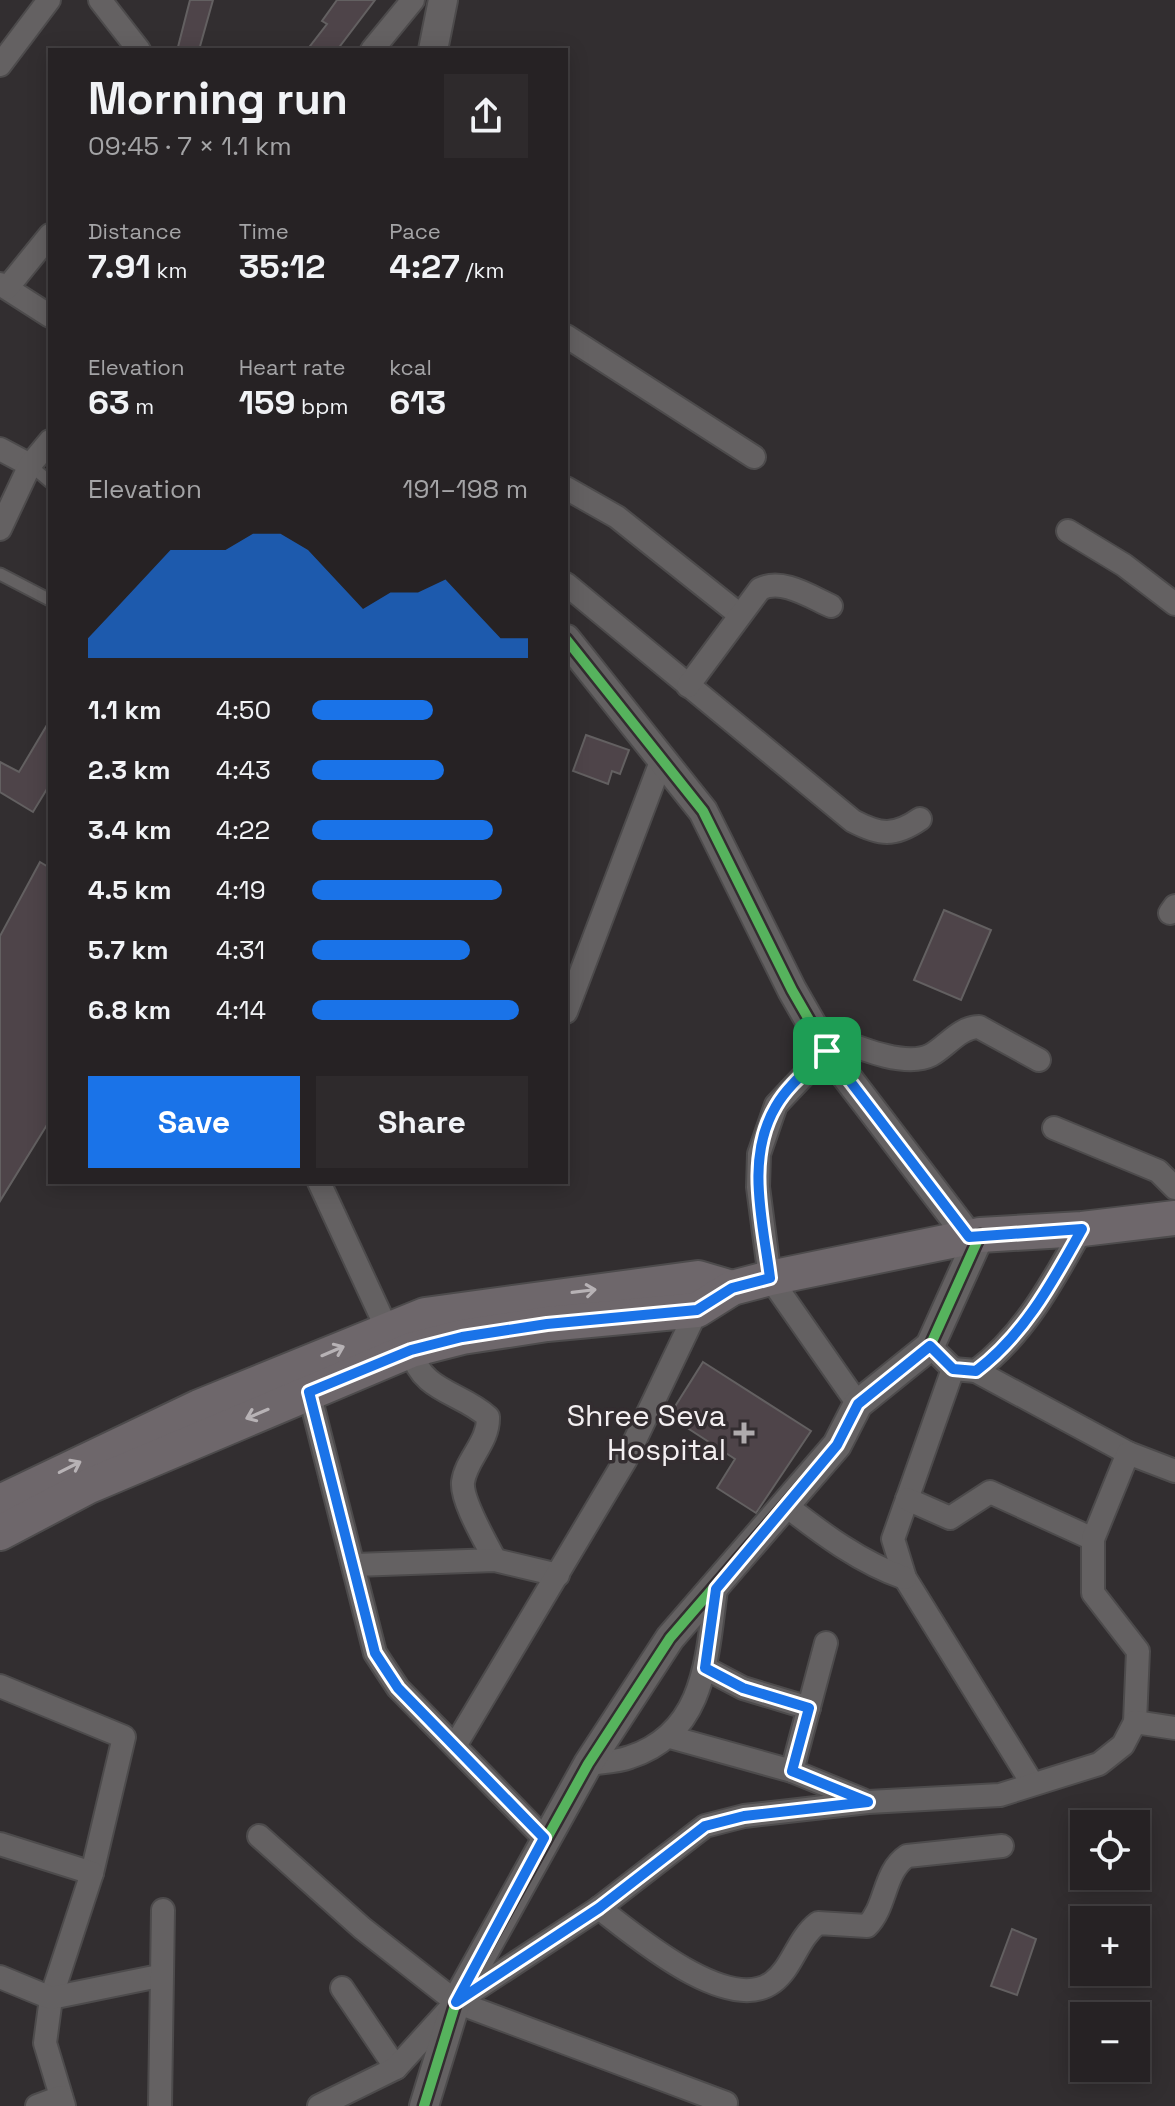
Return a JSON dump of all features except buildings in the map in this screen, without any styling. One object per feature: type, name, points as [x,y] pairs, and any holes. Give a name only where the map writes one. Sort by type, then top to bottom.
[{"type":"main road","points":[[0,1533],[89,1486],[309,1392],[399,1339],[425,1315],[465,1308],[698,1294],[975,1236],[1082,1229],[1175,1218]]},
{"type":"main road","points":[[0,1502],[199,1407],[399,1339]]},
{"type":"street","points":[[0,65],[49,0]]},
{"type":"street","points":[[100,0],[137,48]]},
{"type":"street","points":[[374,48],[413,0]]},
{"type":"street","points":[[433,48],[443,0]]},
{"type":"street","points":[[48,237],[4,286],[48,315]]},
{"type":"street","points":[[568,337],[754,457]]},
{"type":"street","points":[[0,529],[30,465],[48,443]]},
{"type":"street","points":[[0,449],[30,465]]},
{"type":"street","points":[[568,489],[617,517],[740,615]]},
{"type":"street","points":[[1068,531],[1124,565],[1175,604]]},
{"type":"street","points":[[688,686],[760,589],[771,584],[831,606]]},
{"type":"street","points":[[568,586],[853,821],[874,832],[890,835],[902,832],[920,819]]},
{"type":"street","points":[[424,2106],[456,2002],[544,1838],[588,1764],[670,1638],[716,1589],[784,1504],[837,1445],[858,1404],[930,1346],[975,1236],[821,1041],[703,811],[568,642]]},
{"type":"street","points":[[568,1007],[662,759]]},
{"type":"street","points":[[821,1041],[887,1057],[913,1059],[928,1056],[970,1027],[979,1027],[1039,1060]]},
{"type":"street","points":[[821,1041],[776,1105],[759,1154],[758,1187],[770,1278],[858,1404]]},
{"type":"street","points":[[1054,1128],[1158,1171],[1175,1188]]},
{"type":"street","points":[[320,1184],[415,1365],[424,1377],[488,1417],[489,1427],[463,1482],[464,1495],[495,1560]]},
{"type":"street","points":[[976,1371],[1022,1327],[1055,1279],[1082,1229]]},
{"type":"street","points":[[456,1744],[626,1459],[698,1294]]},
{"type":"street","points":[[930,1346],[953,1369],[976,1371],[1128,1453],[1175,1471]]},
{"type":"street","points":[[953,1369],[893,1539],[905,1578],[1032,1783]]},
{"type":"street","points":[[309,1392],[375,1653],[398,1688],[456,1744],[544,1838]]},
{"type":"street","points":[[319,2106],[396,2068],[456,2002],[599,1908],[705,1826],[744,1816],[868,1802],[1000,1795],[1099,1764],[1123,1745],[1135,1722],[1138,1651],[1093,1593],[1093,1539],[1128,1453]]},
{"type":"street","points":[[907,1499],[950,1518],[990,1492],[1093,1539]]},
{"type":"street","points":[[784,1504],[827,1536],[884,1571],[905,1578]]},
{"type":"street","points":[[355,1565],[495,1560],[558,1575]]},
{"type":"street","points":[[588,1764],[630,1757],[670,1737],[689,1711],[705,1668],[716,1589]]},
{"type":"street","points":[[792,1771],[826,1643]]},
{"type":"street","points":[[705,1668],[743,1688],[809,1708]]},
{"type":"street","points":[[0,1686],[124,1737],[92,1873],[51,1998],[45,2043],[63,2102],[37,2106]]},
{"type":"street","points":[[1135,1722],[1175,1728]]},
{"type":"street","points":[[670,1737],[792,1771],[868,1802]]},
{"type":"street","points":[[259,1836],[362,1928],[456,2002],[726,2103],[723,2106]]},
{"type":"street","points":[[0,1844],[92,1873]]},
{"type":"street","points":[[599,1908],[665,1958],[699,1978],[752,1989],[770,1985],[783,1973],[807,1931],[818,1923],[867,1926],[875,1917],[893,1871],[907,1856],[1002,1846]]},
{"type":"street","points":[[160,2106],[159,1976],[163,1910]]},
{"type":"street","points":[[0,1977],[51,1998],[104,1984],[159,1976]]},
{"type":"street","points":[[342,1988],[396,2068]]},
{"type":"lane","points":[[30,465],[48,480]]},
{"type":"lane","points":[[0,574],[48,599]]},
{"type":"cycle path","points":[[568,642],[703,811],[792,990],[827,1051],[969,1237]]},
{"type":"cycle path","points":[[424,2106],[456,2002],[588,1764],[670,1638],[837,1445],[858,1404],[930,1346],[980,1235]]},
{"type":"cycle path","points":[[309,1392],[375,1653],[398,1688],[544,1838]]},
{"type":"place","name":"Shree Seva Hospital","points":[[744,1433]]},
{"type":"route","points":[[827,1051],[969,1237],[1082,1229],[1055,1279],[1022,1327],[994,1357],[976,1371],[953,1369],[930,1346],[858,1404],[837,1445],[784,1504],[716,1589],[705,1668],[743,1688],[809,1708],[792,1771],[868,1802],[744,1816],[705,1826],[599,1908],[456,2002],[544,1838],[456,1744],[398,1688],[375,1653],[309,1392],[411,1350],[462,1337],[547,1324],[697,1310],[732,1288],[770,1278],[758,1187],[759,1154],[776,1105],[827,1051]]}]
